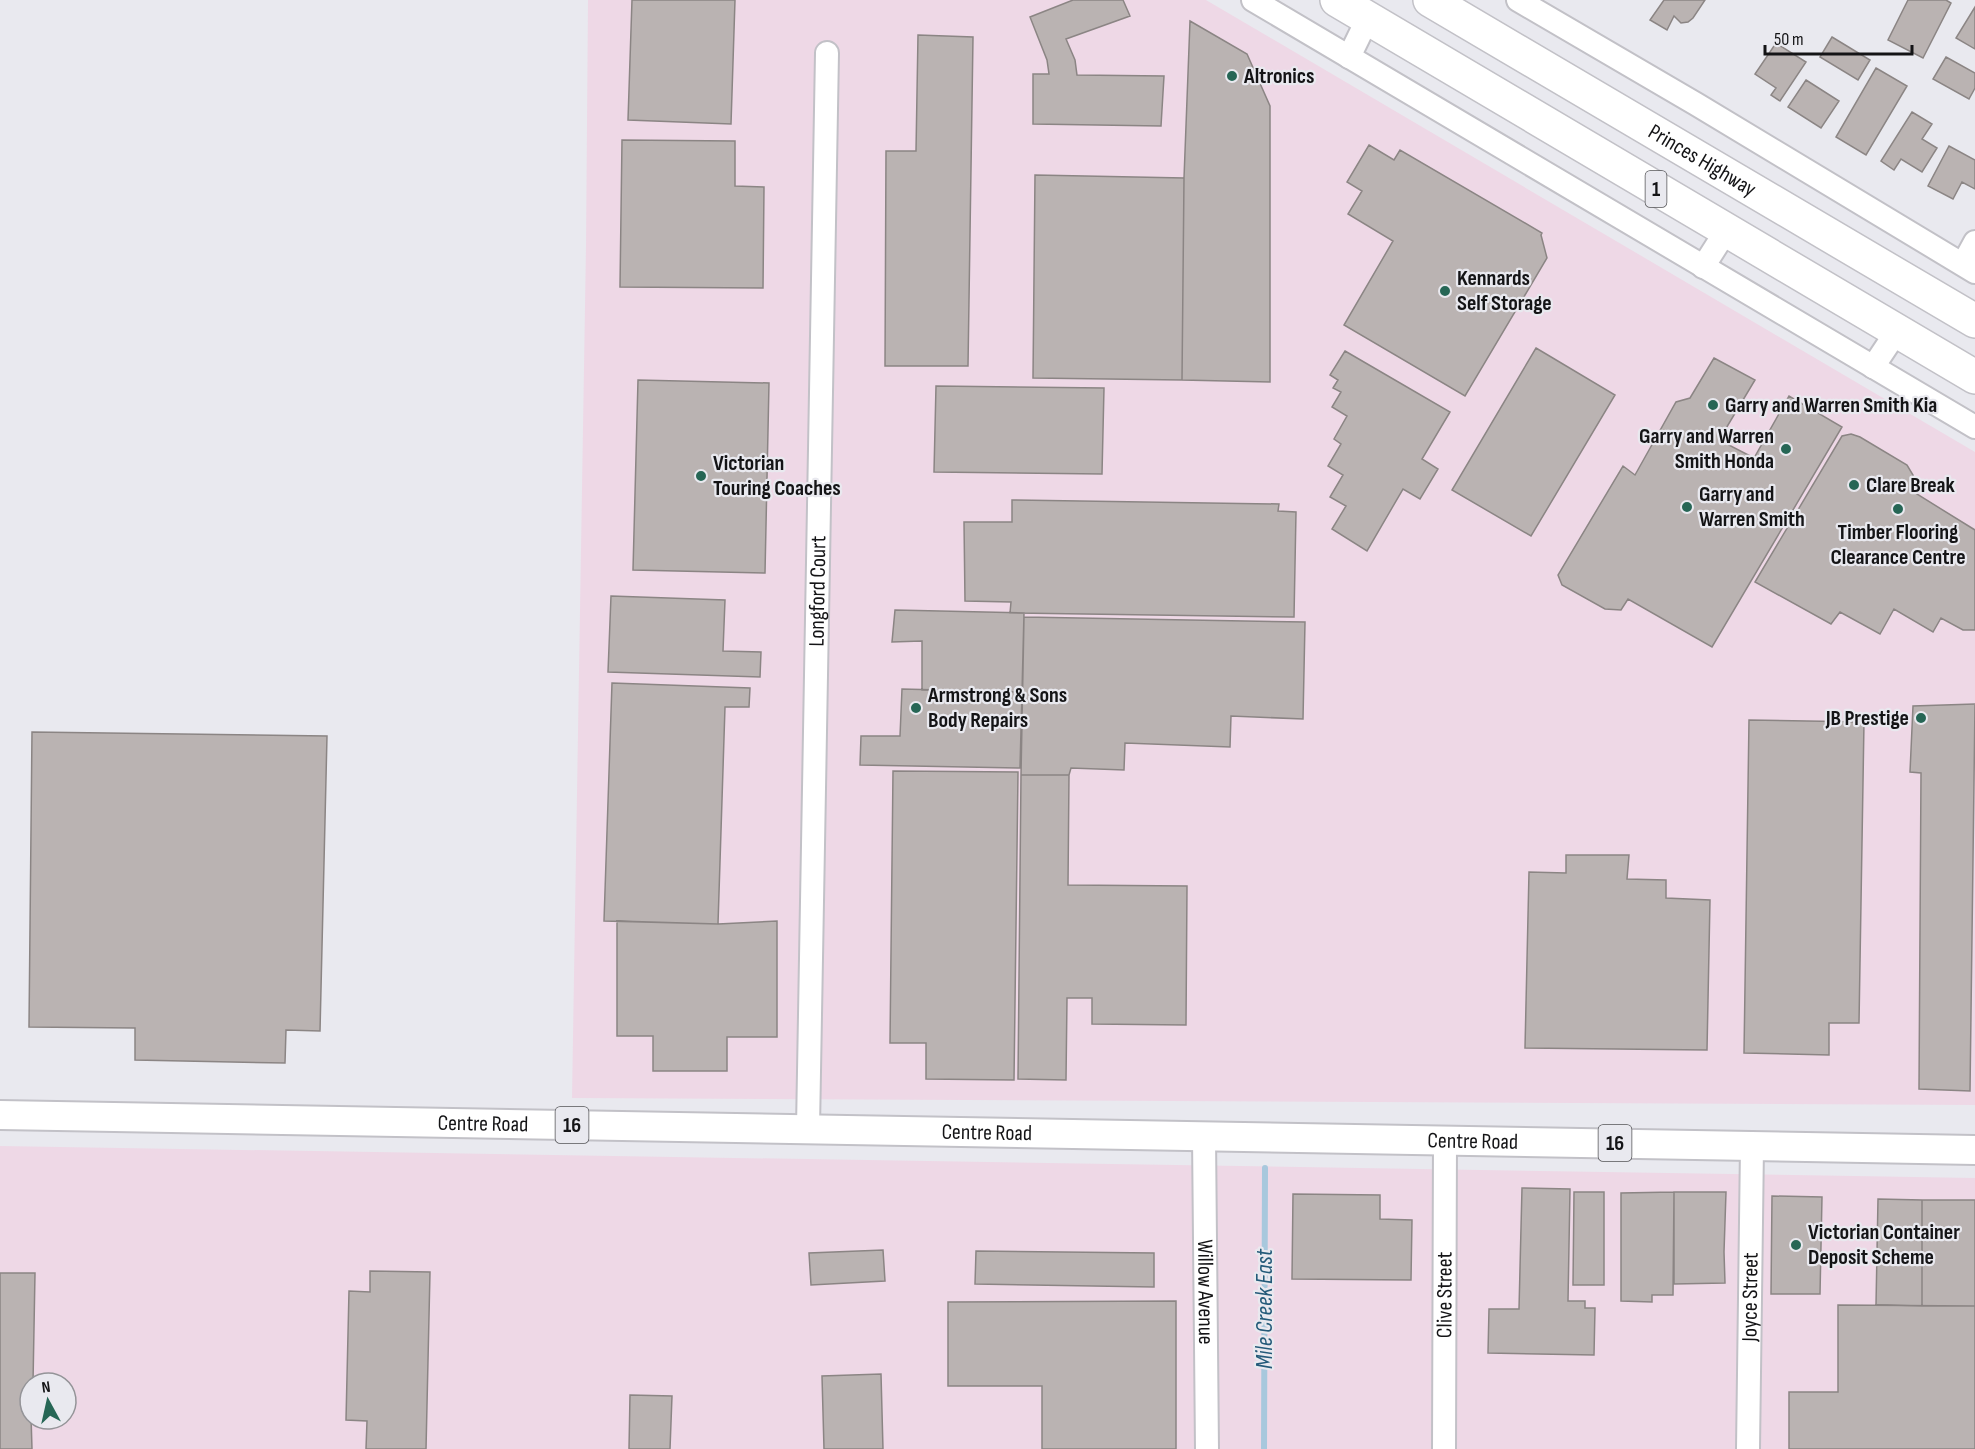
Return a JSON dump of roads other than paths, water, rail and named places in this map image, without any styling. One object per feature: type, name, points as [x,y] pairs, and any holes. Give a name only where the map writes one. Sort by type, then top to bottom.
[{"type":"highway","name":"1","points":[[1337,0],[1975,377]]},
{"type":"highway","name":"Princes Highway","points":[[1430,0],[1975,321]]},
{"type":"main road","name":"Centre Road","points":[[0,1115],[1975,1150]]},
{"type":"street","points":[[1253,0],[1975,427]]},
{"type":"street","name":"Princes Highway","points":[[1518,0],[1969,268]]},
{"type":"street","points":[[1349,57],[1368,18]]},
{"type":"street","name":"Longford Court","points":[[808,1128],[827,53]]},
{"type":"street","points":[[1703,267],[1726,231]]},
{"type":"street","points":[[1969,268],[1975,242]]},
{"type":"street","points":[[1873,367],[1897,331]]},
{"type":"street","name":"Willow Avenue","points":[[1204,1136],[1207,1449]]},
{"type":"street","name":"Clive Street","points":[[1444,1449],[1445,1140]]},
{"type":"street","name":"Joyce Street","points":[[1748,1449],[1752,1146]]},
{"type":"waterway","name":"Mile Creek East","points":[[1264,1449],[1265,1168]]},
{"type":"place","name":"Altronics","points":[[1232,76]]},
{"type":"place","name":"Kennards Self Storage","points":[[1445,291]]},
{"type":"place","name":"Garry and Warren Smith Kia","points":[[1713,405]]},
{"type":"place","name":"Garry and Warren Smith Honda","points":[[1786,449]]},
{"type":"place","name":"Victorian Touring Coaches","points":[[701,476]]},
{"type":"place","name":"Clare Break","points":[[1854,485]]},
{"type":"place","name":"Garry and Warren Smith","points":[[1687,507]]},
{"type":"place","name":"Timber Flooring Clearance Centre","points":[[1898,509]]},
{"type":"place","name":"Armstrong & Sons Body Repairs","points":[[916,708]]},
{"type":"place","name":"JB Prestige","points":[[1921,718]]},
{"type":"place","name":"Victorian Container Deposit Scheme","points":[[1796,1245]]}]
